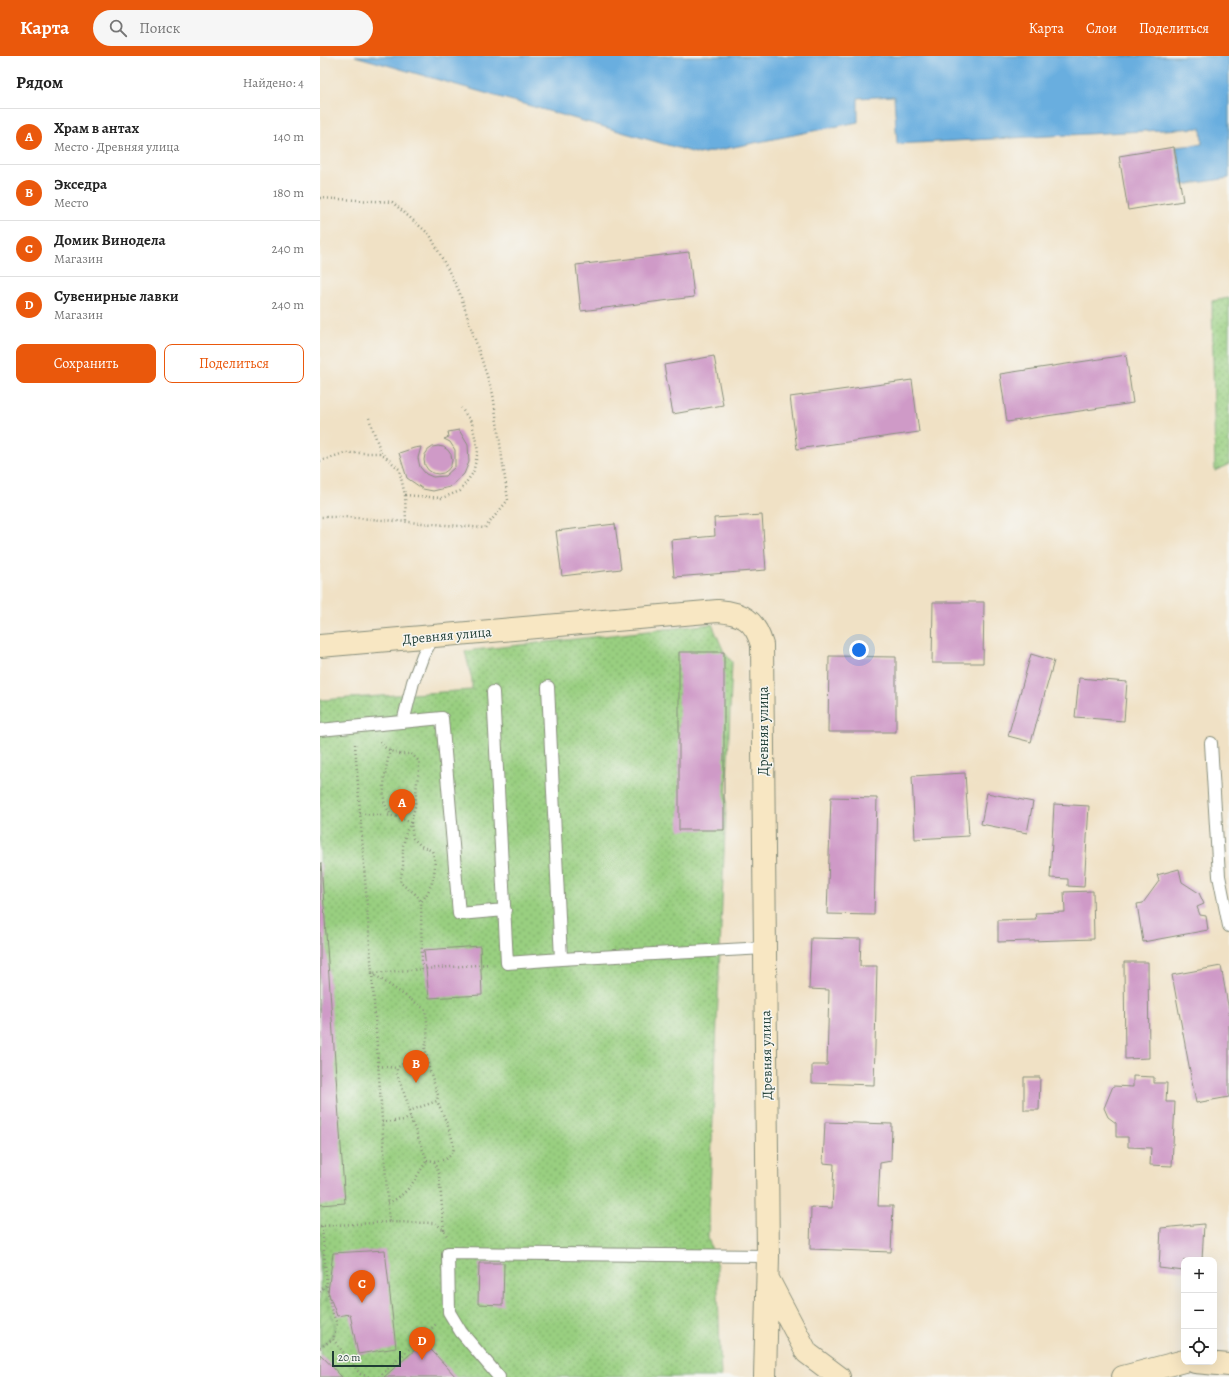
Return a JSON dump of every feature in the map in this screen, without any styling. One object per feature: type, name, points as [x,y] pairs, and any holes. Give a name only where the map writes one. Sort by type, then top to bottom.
[{"type":"main road","name":"Древняя улица","points":[[320,646],[718,611],[733,612],[746,619],[758,632],[762,645],[768,1256],[765,1377]]},
{"type":"main road","points":[[768,1278],[807,1354],[839,1377]]},
{"type":"main road","points":[[1123,1377],[1181,1362]]},
{"type":"main road","points":[[1207,1365],[1223,1369]]},
{"type":"lane","points":[[403,722],[413,682],[423,655],[434,636]]},
{"type":"lane","points":[[548,687],[561,959]]},
{"type":"lane","points":[[493,692],[507,963],[765,948]]},
{"type":"lane","points":[[320,730],[442,718],[459,914],[505,910]]},
{"type":"lane","points":[[1211,743],[1219,876],[1229,926]]},
{"type":"lane","points":[[499,1377],[461,1332],[449,1312],[448,1253],[768,1256]]},
{"type":"path","points":[[320,198],[392,202],[430,235],[459,291],[493,394],[508,500],[485,528],[345,516],[320,517]]},
{"type":"path","points":[[405,495],[442,498],[460,491],[474,474],[478,452],[472,423],[461,408]]},
{"type":"path","points":[[369,418],[382,453],[399,469],[405,495],[406,522]]},
{"type":"path","points":[[320,461],[344,453],[382,453]]},
{"type":"path","points":[[371,725],[384,748],[400,754],[411,754],[419,761],[415,807],[411,823],[406,832],[403,846],[404,865],[400,882],[418,895],[420,902],[422,969]]},
{"type":"path","points":[[353,727],[389,1222]]},
{"type":"path","points":[[390,750],[387,762],[384,795],[385,804],[391,816]]},
{"type":"path","points":[[360,813],[372,816],[402,817],[411,823],[413,838],[421,846],[432,850],[435,857],[432,884],[430,891],[420,902]]},
{"type":"path","points":[[372,973],[507,963]]},
{"type":"path","points":[[372,973],[426,1010],[428,1033],[427,1043],[423,1051],[414,1059],[403,1062],[397,1068]]},
{"type":"path","points":[[425,1047],[429,1068],[438,1095],[437,1101],[444,1114],[454,1144],[454,1151],[449,1157],[434,1162],[427,1160]]},
{"type":"path","points":[[378,1066],[397,1068]]},
{"type":"path","points":[[397,1068],[407,1101],[410,1117],[427,1160]]},
{"type":"path","points":[[409,1111],[437,1101]]},
{"type":"path","points":[[382,1122],[405,1120],[410,1117]]},
{"type":"path","points":[[388,1203],[403,1194],[409,1188],[427,1160]]},
{"type":"path","points":[[434,1162],[439,1174],[444,1230],[448,1238],[448,1253]]},
{"type":"path","points":[[320,1348],[333,1339],[337,1324],[331,1309],[321,1242],[321,1226],[389,1222],[435,1223],[444,1230]]},
{"type":"path","points":[[320,1292],[327,1283]]},
{"type":"path","points":[[379,1377],[449,1312]]},
{"type":"path","points":[[333,1339],[360,1374],[370,1377]]},
{"type":"green space","points":[[1229,298],[1229,464],[1215,471],[1212,301]]},
{"type":"green space","points":[[712,624],[724,652],[732,662],[708,1238],[717,1266],[721,1377],[320,1377],[320,700],[472,690],[472,680],[465,651]]},
{"type":"green space","points":[[325,1287],[328,1306],[335,1324],[332,1337],[320,1347],[320,1295]]},
{"type":"water","points":[[355,56],[1229,56],[1229,178],[1183,185],[1176,147],[1202,144],[1201,128],[897,144],[894,96],[858,98],[858,122],[699,154]]},
{"type":"building","points":[[1174,147],[1183,201],[1128,210],[1119,156]]},
{"type":"building","points":[[689,252],[694,297],[581,311],[576,265]]},
{"type":"building","points":[[1126,355],[1133,403],[1007,422],[1000,374]]},
{"type":"building","points":[[714,356],[723,405],[673,414],[664,365]]},
{"type":"building","points":[[912,380],[919,432],[797,449],[790,397]]},
{"type":"building","points":[[459,430],[468,445],[469,462],[464,474],[450,487],[433,491],[423,489],[407,478],[399,453],[414,448],[421,447],[418,458],[420,467],[426,474],[433,477],[445,476],[455,467],[455,450],[450,442],[444,439],[449,437],[448,432]]},
{"type":"building","points":[[438,446],[448,450],[452,460],[448,470],[438,474],[428,470],[424,460],[428,450]]},
{"type":"building","points":[[762,515],[766,570],[674,577],[671,540],[715,536],[714,518]]},
{"type":"building","points":[[615,524],[621,569],[562,576],[556,531]]},
{"type":"building","points":[[933,602],[984,602],[983,663],[932,663]]},
{"type":"building","points":[[679,652],[724,652],[724,830],[679,830]]},
{"type":"building","points":[[1031,654],[1054,661],[1031,742],[1008,736]]},
{"type":"building","points":[[829,656],[896,657],[896,732],[828,732]]},
{"type":"building","points":[[1079,678],[1127,682],[1124,721],[1075,717]]},
{"type":"building","points":[[965,773],[969,836],[915,839],[912,776]]},
{"type":"building","points":[[987,793],[1033,802],[1027,833],[981,824]]},
{"type":"building","points":[[831,797],[877,798],[874,915],[827,914]]},
{"type":"building","points":[[1054,804],[1089,806],[1084,887],[1068,886],[1068,879],[1050,878]]},
{"type":"building","points":[[320,863],[345,1203],[320,1205]]},
{"type":"building","points":[[1179,869],[1182,882],[1199,893],[1204,904],[1197,907],[1200,915],[1206,916],[1208,930],[1143,942],[1137,904],[1143,903],[1159,881],[1157,875]]},
{"type":"building","points":[[1093,891],[1094,939],[998,942],[998,920],[1036,919],[1035,913],[1065,912],[1064,892]]},
{"type":"building","points":[[811,938],[861,939],[860,966],[877,966],[874,1085],[812,1083],[812,1065],[827,1065],[829,990],[809,989]]},
{"type":"building","points":[[480,946],[482,995],[429,998],[424,950]]},
{"type":"building","points":[[1124,962],[1148,962],[1149,1058],[1125,1059]]},
{"type":"building","points":[[1221,966],[1229,1011],[1229,1097],[1196,1103],[1172,975]]},
{"type":"building","points":[[1133,1076],[1154,1077],[1154,1083],[1167,1083],[1166,1102],[1175,1102],[1172,1166],[1150,1165],[1151,1148],[1128,1147],[1128,1137],[1116,1137],[1116,1123],[1108,1117],[1104,1108],[1113,1086],[1133,1087]]},
{"type":"building","points":[[1024,1077],[1040,1077],[1039,1110],[1024,1110]]},
{"type":"building","points":[[825,1122],[892,1124],[891,1161],[880,1163],[878,1206],[893,1206],[891,1252],[810,1249],[811,1207],[832,1208],[834,1164],[823,1163]]},
{"type":"building","points":[[1204,1224],[1202,1257],[1181,1257],[1181,1271],[1159,1268],[1161,1228]]},
{"type":"building","points":[[385,1250],[396,1348],[358,1354],[350,1314],[337,1316],[328,1292],[333,1253]]},
{"type":"building","points":[[479,1263],[504,1263],[503,1305],[478,1304]]},
{"type":"building","points":[[424,1342],[456,1377],[384,1377]]},
{"type":"building","points":[[320,1354],[342,1377],[320,1377]]},
{"type":"place","name":"Храм в антах","points":[[402,822]]},
{"type":"place","name":"Экседра","points":[[416,1083]]},
{"type":"place","name":"Домик Винодела","points":[[362,1303]]},
{"type":"place","name":"Сувенирные лавки","points":[[422,1360]]}]
